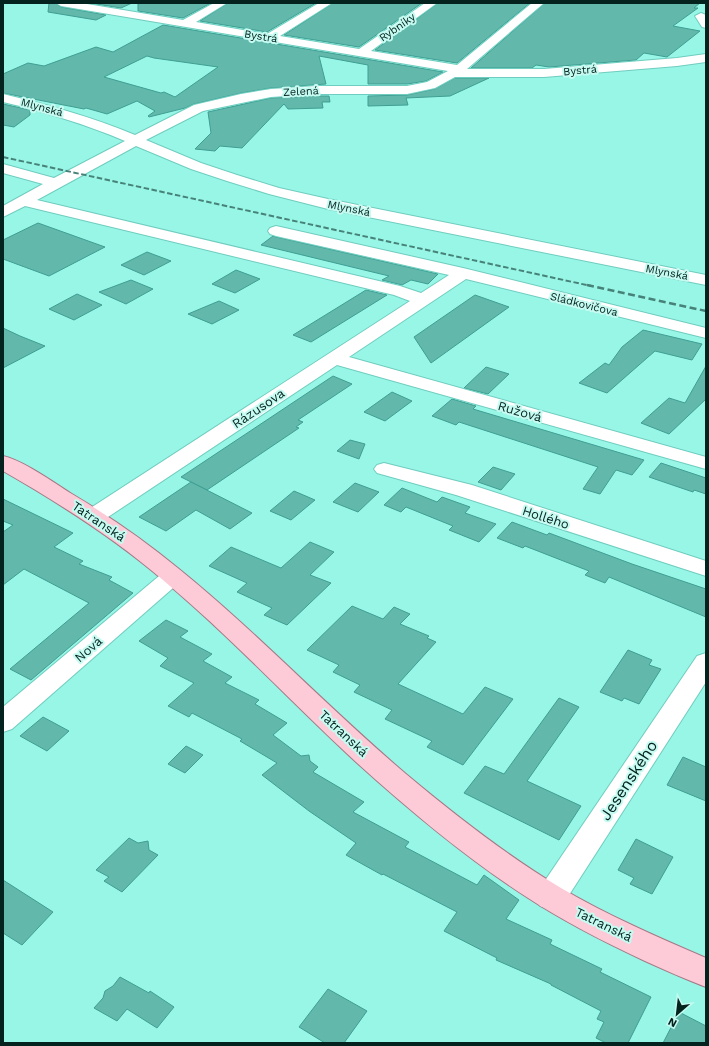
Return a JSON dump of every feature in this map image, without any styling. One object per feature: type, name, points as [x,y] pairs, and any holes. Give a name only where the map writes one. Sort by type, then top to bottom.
[{"type":"main road","name":"Tatranská","points":[[3,462],[94,516],[119,533],[173,576],[260,654],[375,762],[413,795],[497,860],[551,897],[592,919],[706,973]]},
{"type":"street","name":"Bystrá","points":[[61,3],[362,52],[457,71],[544,73],[677,62],[706,58]]},
{"type":"street","points":[[99,10],[114,3]]},
{"type":"street","points":[[184,24],[222,3]]},
{"type":"street","points":[[270,37],[327,3]]},
{"type":"street","name":"Rybníky","points":[[362,52],[432,3]]},
{"type":"street","name":"Zelená","points":[[3,212],[136,140],[199,108],[271,93],[317,90],[414,89],[431,85],[457,71],[539,3]]},
{"type":"street","name":"Mlynská","points":[[3,98],[51,109],[90,121],[212,172],[307,199],[706,280]]},
{"type":"street","points":[[3,168],[55,183]]},
{"type":"street","points":[[23,201],[400,291],[423,300]]},
{"type":"street","name":"Sládkovičova","points":[[276,231],[463,273],[706,333]]},
{"type":"street","name":"Rázusova","points":[[94,516],[463,273]]},
{"type":"street","name":"Ružová","points":[[333,358],[706,463]]},
{"type":"street","name":"Hollého","points":[[384,469],[464,490],[706,569]]},
{"type":"street","name":"Nová","points":[[3,722],[173,576]]},
{"type":"street","name":"Jesenského","points":[[551,897],[706,662]]},
{"type":"building","points":[[49,3],[55,3],[61,7],[106,15],[96,20],[48,12]]},
{"type":"building","points":[[90,3],[132,3],[121,8]]},
{"type":"building","points":[[138,3],[211,3],[183,18],[138,11]]},
{"type":"building","points":[[228,3],[316,3],[267,32],[200,21]]},
{"type":"building","points":[[333,3],[422,3],[359,47],[284,35]]},
{"type":"building","points":[[438,3],[530,3],[457,63],[375,50]]},
{"type":"building","points":[[545,3],[700,3],[694,8],[698,8],[673,26],[700,31],[667,57],[644,53],[636,60],[549,67],[536,65],[532,68],[471,68]]},
{"type":"building","points":[[163,25],[443,72],[426,81],[407,84],[368,84],[368,65],[319,56],[326,84],[271,88],[241,93],[194,104],[185,108],[149,117],[148,116],[155,111],[137,101],[107,114],[86,108],[84,109],[3,93],[3,74],[28,63],[44,66],[96,47],[113,52]],"holes":[[[147,56],[218,67],[175,97],[164,92],[161,93],[104,77]]]},
{"type":"building","points":[[455,78],[489,78],[450,96],[406,98],[408,105],[368,106],[368,96],[407,95],[435,89]]},
{"type":"building","points":[[329,96],[330,102],[322,102],[323,108],[288,109],[284,104],[242,148],[220,146],[215,151],[195,149],[211,133],[208,112],[271,98]]},
{"type":"building","points":[[3,104],[30,110],[30,115],[14,127],[3,125]]},
{"type":"building","points":[[38,223],[105,247],[49,276],[3,259],[3,240]]},
{"type":"building","points":[[273,236],[438,274],[428,284],[411,280],[402,285],[382,280],[389,276],[261,245]]},
{"type":"building","points":[[147,252],[171,261],[144,275],[121,265]]},
{"type":"building","points":[[236,270],[260,279],[235,293],[212,284]]},
{"type":"building","points":[[131,280],[153,289],[126,304],[99,292]]},
{"type":"building","points":[[366,290],[387,295],[311,342],[293,335]]},
{"type":"building","points":[[77,294],[102,305],[74,320],[49,309]]},
{"type":"building","points":[[475,295],[509,307],[431,363],[414,337]]},
{"type":"building","points":[[219,301],[239,310],[212,324],[188,314]]},
{"type":"building","points":[[3,328],[20,336],[45,346],[3,368]]},
{"type":"building","points":[[643,330],[702,344],[692,360],[655,351],[607,393],[579,383],[605,363],[609,365],[622,347]]},
{"type":"building","points":[[706,366],[706,399],[669,434],[641,423],[669,398],[685,403]]},
{"type":"building","points":[[486,367],[509,374],[488,394],[464,388]]},
{"type":"building","points":[[333,376],[352,384],[298,420],[303,422],[296,427],[299,428],[207,490],[181,477]]},
{"type":"building","points":[[392,392],[412,401],[385,421],[364,412]]},
{"type":"building","points":[[452,399],[476,406],[473,409],[644,460],[632,475],[616,470],[600,494],[583,489],[598,467],[459,422],[456,425],[432,416]]},
{"type":"building","points":[[350,440],[365,444],[359,459],[337,451]]},
{"type":"building","points":[[661,463],[706,478],[706,494],[694,490],[693,492],[649,477]]},
{"type":"building","points":[[493,467],[515,474],[501,490],[478,482]]},
{"type":"building","points":[[191,482],[252,513],[230,529],[196,510],[166,531],[139,517]]},
{"type":"building","points":[[355,483],[379,492],[358,512],[333,502]]},
{"type":"building","points":[[402,488],[437,502],[442,497],[470,507],[465,513],[496,524],[479,542],[449,530],[453,526],[406,507],[401,512],[384,505]]},
{"type":"building","points":[[294,491],[315,500],[291,520],[270,511]]},
{"type":"building","points":[[3,499],[73,533],[54,547],[83,561],[79,564],[112,577],[109,580],[133,593],[31,680],[10,669],[89,603],[24,569],[3,585],[3,532],[13,525],[3,521]]},
{"type":"building","points":[[512,522],[547,535],[549,533],[632,564],[706,589],[706,617],[609,577],[605,583],[585,575],[589,571],[525,546],[523,548],[497,538]]},
{"type":"building","points":[[310,542],[334,552],[310,575],[331,583],[287,625],[264,615],[272,608],[237,592],[247,583],[209,566],[231,547],[281,568]]},
{"type":"building","points":[[352,606],[383,619],[394,607],[410,614],[400,624],[429,636],[427,638],[436,642],[398,684],[463,714],[485,687],[513,699],[463,765],[427,747],[432,741],[385,719],[392,710],[354,692],[360,685],[333,672],[339,665],[307,650]]},
{"type":"building","points":[[166,620],[188,631],[180,637],[212,654],[203,661],[232,677],[225,683],[259,700],[255,704],[287,723],[273,735],[301,756],[309,755],[310,761],[318,767],[313,772],[364,802],[353,812],[409,842],[405,847],[477,885],[484,875],[519,900],[506,919],[552,940],[550,944],[602,969],[600,972],[651,997],[628,1043],[606,1043],[596,1038],[604,1022],[597,1019],[601,1011],[551,984],[496,960],[497,958],[444,931],[457,912],[383,874],[382,875],[346,855],[356,843],[309,811],[262,775],[277,763],[240,741],[242,739],[192,713],[189,717],[168,706],[194,683],[160,666],[168,658],[139,641]]},
{"type":"building","points":[[628,650],[652,660],[649,665],[661,669],[639,704],[624,698],[622,701],[600,692]]},
{"type":"building","points":[[559,698],[579,707],[527,781],[581,806],[559,840],[464,793],[485,766],[504,774]]},
{"type":"building","points":[[43,717],[69,731],[47,751],[20,736]]},
{"type":"building","points":[[186,746],[203,755],[185,773],[168,764]]},
{"type":"building","points":[[683,757],[706,767],[706,801],[667,785]]},
{"type":"building","points":[[129,838],[138,843],[148,841],[149,850],[158,855],[122,892],[104,881],[109,877],[96,870]]},
{"type":"building","points":[[636,839],[673,857],[652,894],[630,884],[634,878],[618,870]]},
{"type":"building","points":[[3,880],[53,912],[22,945],[3,933]]},
{"type":"building","points":[[120,977],[149,993],[150,991],[174,1007],[157,1028],[127,1009],[117,1021],[94,1008],[103,998],[105,991],[113,986]]},
{"type":"building","points":[[328,989],[367,1011],[344,1043],[325,1043],[299,1027]]},
{"type":"building","points":[[679,1012],[706,1026],[706,1043],[663,1043]]},
{"type":"railway","points":[[3,157],[591,286]]},
{"type":"railway","points":[[587,285],[706,311]]}]
